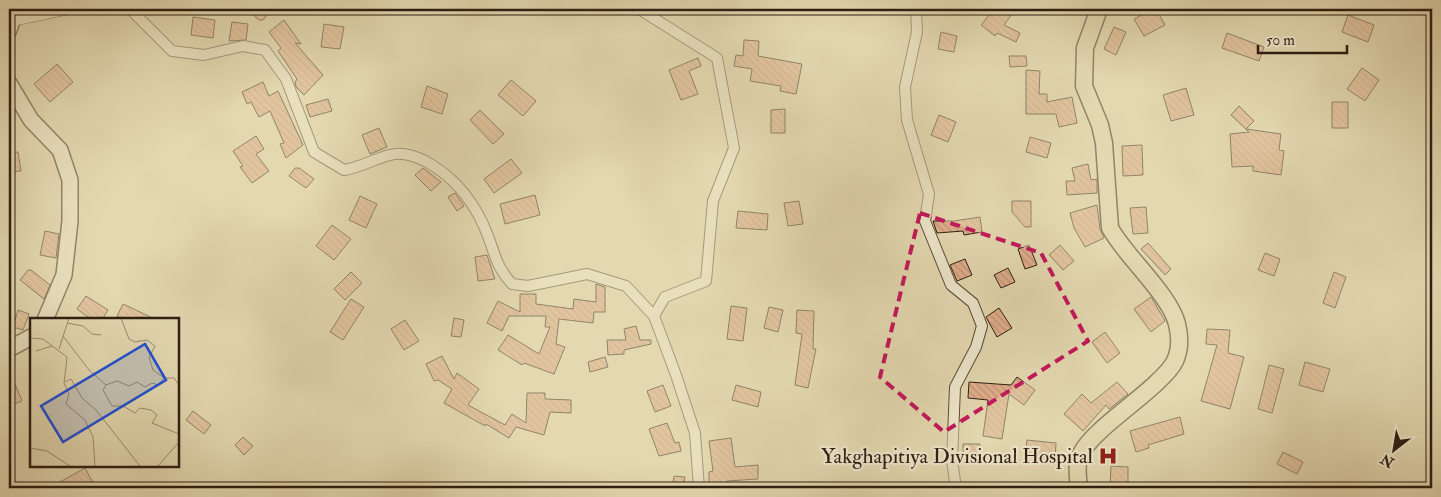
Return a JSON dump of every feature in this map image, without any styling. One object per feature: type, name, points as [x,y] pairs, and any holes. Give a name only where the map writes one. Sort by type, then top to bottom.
[{"type":"main road","points":[[1079,488],[1078,462],[1083,449],[1108,423],[1165,374],[1175,361],[1180,342],[1177,322],[1164,301],[1116,240],[1110,228],[1104,143],[1100,125],[1084,86],[1086,48],[1099,9]]},
{"type":"street","points":[[10,24],[68,9]]},
{"type":"street","points":[[130,9],[172,51],[204,55],[243,46],[265,50],[286,79],[314,152],[344,170],[360,168],[396,154],[423,159],[447,175],[469,200],[488,235],[500,270],[512,284],[528,286],[587,274],[626,286],[654,316],[695,433],[699,488]]},
{"type":"street","points":[[638,9],[717,58],[734,148],[713,201],[706,281],[665,297],[654,316]]},
{"type":"street","points":[[916,9],[917,32],[905,87],[907,120],[929,194],[925,221],[951,285],[973,303],[982,326],[976,347],[955,387],[952,461],[956,488]]},
{"type":"street","points":[[9,82],[31,120],[60,150],[70,180],[70,221],[64,275],[46,318]]},
{"type":"street","points":[[9,349],[30,338]]},
{"type":"highlighted area","points":[[920,213],[1041,253],[1088,341],[944,432],[880,377]]},
{"type":"building","points":[[246,9],[272,9],[263,20],[259,20]]},
{"type":"building","points":[[994,9],[1005,9],[1012,14],[1004,25],[1020,33],[1016,42],[997,33],[995,36],[981,25]]},
{"type":"building","points":[[1156,9],[1165,25],[1144,36],[1134,19]]},
{"type":"building","points":[[1348,15],[1374,25],[1368,42],[1342,32]]},
{"type":"building","points":[[193,17],[215,20],[213,38],[191,35]]},
{"type":"building","points":[[284,20],[301,44],[295,43],[323,75],[304,95],[296,87],[295,82],[297,79],[278,51],[281,48],[269,32]]},
{"type":"building","points":[[232,22],[248,24],[246,40],[229,41]]},
{"type":"building","points":[[324,24],[344,27],[340,49],[321,47]]},
{"type":"building","points":[[1114,27],[1126,32],[1116,55],[1104,49]]},
{"type":"building","points":[[941,32],[957,36],[954,52],[938,49]]},
{"type":"building","points":[[1227,33],[1264,47],[1259,61],[1222,48]]},
{"type":"building","points":[[744,40],[759,41],[758,56],[802,64],[796,94],[780,91],[781,86],[750,81],[752,69],[734,66],[736,55],[743,56]]},
{"type":"building","points":[[1009,56],[1026,56],[1027,66],[1010,67]]},
{"type":"building","points":[[698,58],[701,66],[689,71],[698,94],[681,100],[669,70]]},
{"type":"building","points":[[57,64],[73,82],[50,102],[34,84]]},
{"type":"building","points":[[1362,68],[1379,80],[1365,101],[1347,89]]},
{"type":"building","points":[[1026,70],[1040,71],[1039,94],[1047,94],[1047,102],[1072,97],[1077,123],[1059,127],[1056,114],[1026,114]]},
{"type":"building","points":[[511,80],[536,101],[523,116],[498,95]]},
{"type":"building","points":[[263,82],[269,96],[278,91],[303,145],[286,158],[280,144],[284,143],[270,111],[259,117],[251,102],[247,104],[242,92]]},
{"type":"building","points":[[427,86],[448,94],[442,114],[421,107]]},
{"type":"building","points":[[1186,88],[1194,115],[1171,121],[1163,95]]},
{"type":"building","points":[[328,99],[332,111],[310,117],[306,105]]},
{"type":"building","points":[[1332,102],[1348,102],[1348,128],[1332,128]]},
{"type":"building","points":[[1239,106],[1254,121],[1246,129],[1281,134],[1279,150],[1284,151],[1281,175],[1253,171],[1253,166],[1232,167],[1230,134],[1249,132],[1231,115]]},
{"type":"building","points":[[785,109],[785,133],[771,133],[771,110]]},
{"type":"building","points":[[480,110],[504,134],[493,144],[470,120]]},
{"type":"building","points":[[939,115],[956,122],[948,142],[931,135]]},
{"type":"building","points":[[379,128],[387,147],[370,154],[362,135]]},
{"type":"building","points":[[256,136],[264,149],[256,154],[269,171],[252,183],[240,167],[243,166],[233,151]]},
{"type":"building","points":[[1030,137],[1051,143],[1047,158],[1026,152]]},
{"type":"building","points":[[1142,145],[1143,175],[1123,176],[1122,146]]},
{"type":"building","points":[[18,152],[21,171],[9,172],[9,153]]},
{"type":"building","points":[[511,159],[522,173],[494,193],[484,179]]},
{"type":"building","points":[[1088,164],[1091,180],[1097,179],[1097,193],[1067,195],[1066,181],[1075,181],[1072,168]]},
{"type":"building","points":[[295,168],[299,168],[314,179],[306,188],[289,176]]},
{"type":"building","points":[[423,168],[441,182],[431,191],[415,175]]},
{"type":"building","points":[[455,193],[464,206],[457,211],[448,197]]},
{"type":"building","points":[[535,195],[540,215],[505,224],[500,204]]},
{"type":"building","points":[[360,196],[377,204],[366,228],[349,220]]},
{"type":"building","points":[[799,201],[803,224],[788,226],[784,203]]},
{"type":"building","points":[[1012,201],[1031,201],[1031,227],[1025,227],[1012,212]]},
{"type":"building","points":[[1097,205],[1100,229],[1104,238],[1085,247],[1074,228],[1070,213]]},
{"type":"building","points":[[1146,207],[1148,233],[1133,234],[1130,208]]},
{"type":"building","points":[[738,211],[768,214],[767,230],[736,228]]},
{"type":"building","points":[[980,217],[982,232],[964,235],[963,231],[937,233],[933,221],[954,221]]},
{"type":"building","points":[[332,225],[351,239],[334,260],[316,246]]},
{"type":"building","points":[[45,231],[59,234],[56,258],[40,255]]},
{"type":"building","points":[[1148,243],[1171,269],[1165,275],[1141,249]]},
{"type":"building","points":[[1029,245],[1037,265],[1025,269],[1018,249]]},
{"type":"building","points":[[1060,245],[1074,261],[1063,270],[1049,255]]},
{"type":"building","points":[[1265,253],[1280,259],[1274,276],[1258,270]]},
{"type":"building","points":[[487,255],[495,279],[478,281],[475,257]]},
{"type":"building","points":[[965,259],[972,275],[957,281],[950,265]]},
{"type":"building","points":[[1008,268],[1015,282],[1001,288],[994,275]]},
{"type":"building","points":[[28,270],[31,270],[50,285],[44,299],[20,280]]},
{"type":"building","points":[[351,272],[362,283],[345,300],[334,289]]},
{"type":"building","points":[[1334,272],[1346,277],[1335,308],[1323,303]]},
{"type":"building","points":[[596,284],[605,287],[605,312],[594,312],[593,323],[559,319],[556,344],[565,347],[554,374],[524,363],[522,365],[498,350],[508,335],[539,354],[550,327],[545,327],[546,316],[509,316],[502,331],[487,323],[498,301],[520,312],[520,294],[536,294],[536,304],[573,309],[574,299],[596,302]]},
{"type":"building","points":[[86,296],[108,310],[103,318],[89,318],[77,309]]},
{"type":"building","points":[[1151,297],[1165,321],[1151,332],[1134,309]]},
{"type":"building","points":[[351,299],[364,307],[343,340],[330,332]]},
{"type":"building","points":[[123,304],[153,318],[120,318],[117,316]]},
{"type":"building","points":[[731,306],[747,308],[743,341],[727,339]]},
{"type":"building","points":[[769,307],[783,310],[778,332],[764,328]]},
{"type":"building","points":[[999,308],[1012,328],[997,337],[986,317]]},
{"type":"building","points":[[18,310],[29,314],[23,330],[13,327]]},
{"type":"building","points":[[797,310],[814,311],[813,349],[816,349],[808,388],[795,385],[802,334],[796,333]]},
{"type":"building","points":[[454,318],[464,320],[461,337],[451,336]]},
{"type":"building","points":[[405,320],[419,341],[404,350],[391,329]]},
{"type":"building","points":[[636,326],[640,340],[651,340],[651,344],[624,350],[624,354],[608,355],[607,340],[626,340],[624,329]]},
{"type":"building","points":[[1207,329],[1230,330],[1228,353],[1244,357],[1230,409],[1201,401],[1217,345],[1206,344]]},
{"type":"building","points":[[1105,332],[1120,353],[1107,363],[1092,342]]},
{"type":"building","points":[[442,356],[454,379],[457,373],[479,389],[468,405],[505,425],[512,414],[526,423],[527,393],[545,393],[545,399],[571,400],[571,413],[550,412],[544,435],[516,427],[509,438],[444,403],[452,389],[438,380],[434,381],[426,364]]},
{"type":"building","points":[[605,357],[608,367],[590,372],[588,362]]},
{"type":"building","points":[[1305,362],[1330,369],[1323,392],[1299,385]]},
{"type":"building","points":[[1269,365],[1284,369],[1272,413],[1258,409]]},
{"type":"building","points":[[9,369],[22,401],[9,406]]},
{"type":"building","points":[[1017,377],[1035,390],[1024,405],[1009,394],[1002,439],[983,436],[988,400],[968,398],[969,382],[1011,385]]},
{"type":"building","points":[[1117,382],[1128,394],[1109,409],[1106,405],[1083,431],[1064,414],[1082,394],[1091,403]]},
{"type":"building","points":[[663,385],[671,406],[655,412],[647,391]]},
{"type":"building","points":[[736,385],[761,392],[758,407],[732,400]]},
{"type":"building","points":[[193,411],[211,425],[204,434],[186,420]]},
{"type":"building","points":[[1180,417],[1184,434],[1148,445],[1149,448],[1136,452],[1130,431]]},
{"type":"building","points":[[667,423],[675,443],[679,442],[681,451],[659,456],[649,429]]},
{"type":"building","points":[[243,437],[253,446],[244,455],[235,445]]},
{"type":"building","points":[[731,438],[735,467],[758,465],[758,479],[727,481],[727,488],[709,488],[709,472],[713,471],[709,441]]},
{"type":"building","points":[[1027,440],[1056,443],[1055,459],[1025,457]]},
{"type":"building","points":[[963,444],[980,444],[980,463],[963,463]]},
{"type":"building","points":[[1283,452],[1303,462],[1297,474],[1277,464]]},
{"type":"building","points":[[1111,466],[1128,467],[1128,488],[1110,488]]},
{"type":"building","points":[[85,468],[96,488],[49,488]]},
{"type":"building","points":[[674,476],[685,477],[683,488],[672,488]]},
{"type":"place","name":"Yakghapitiya Divisional Hospital","points":[[1108,456]]}]
